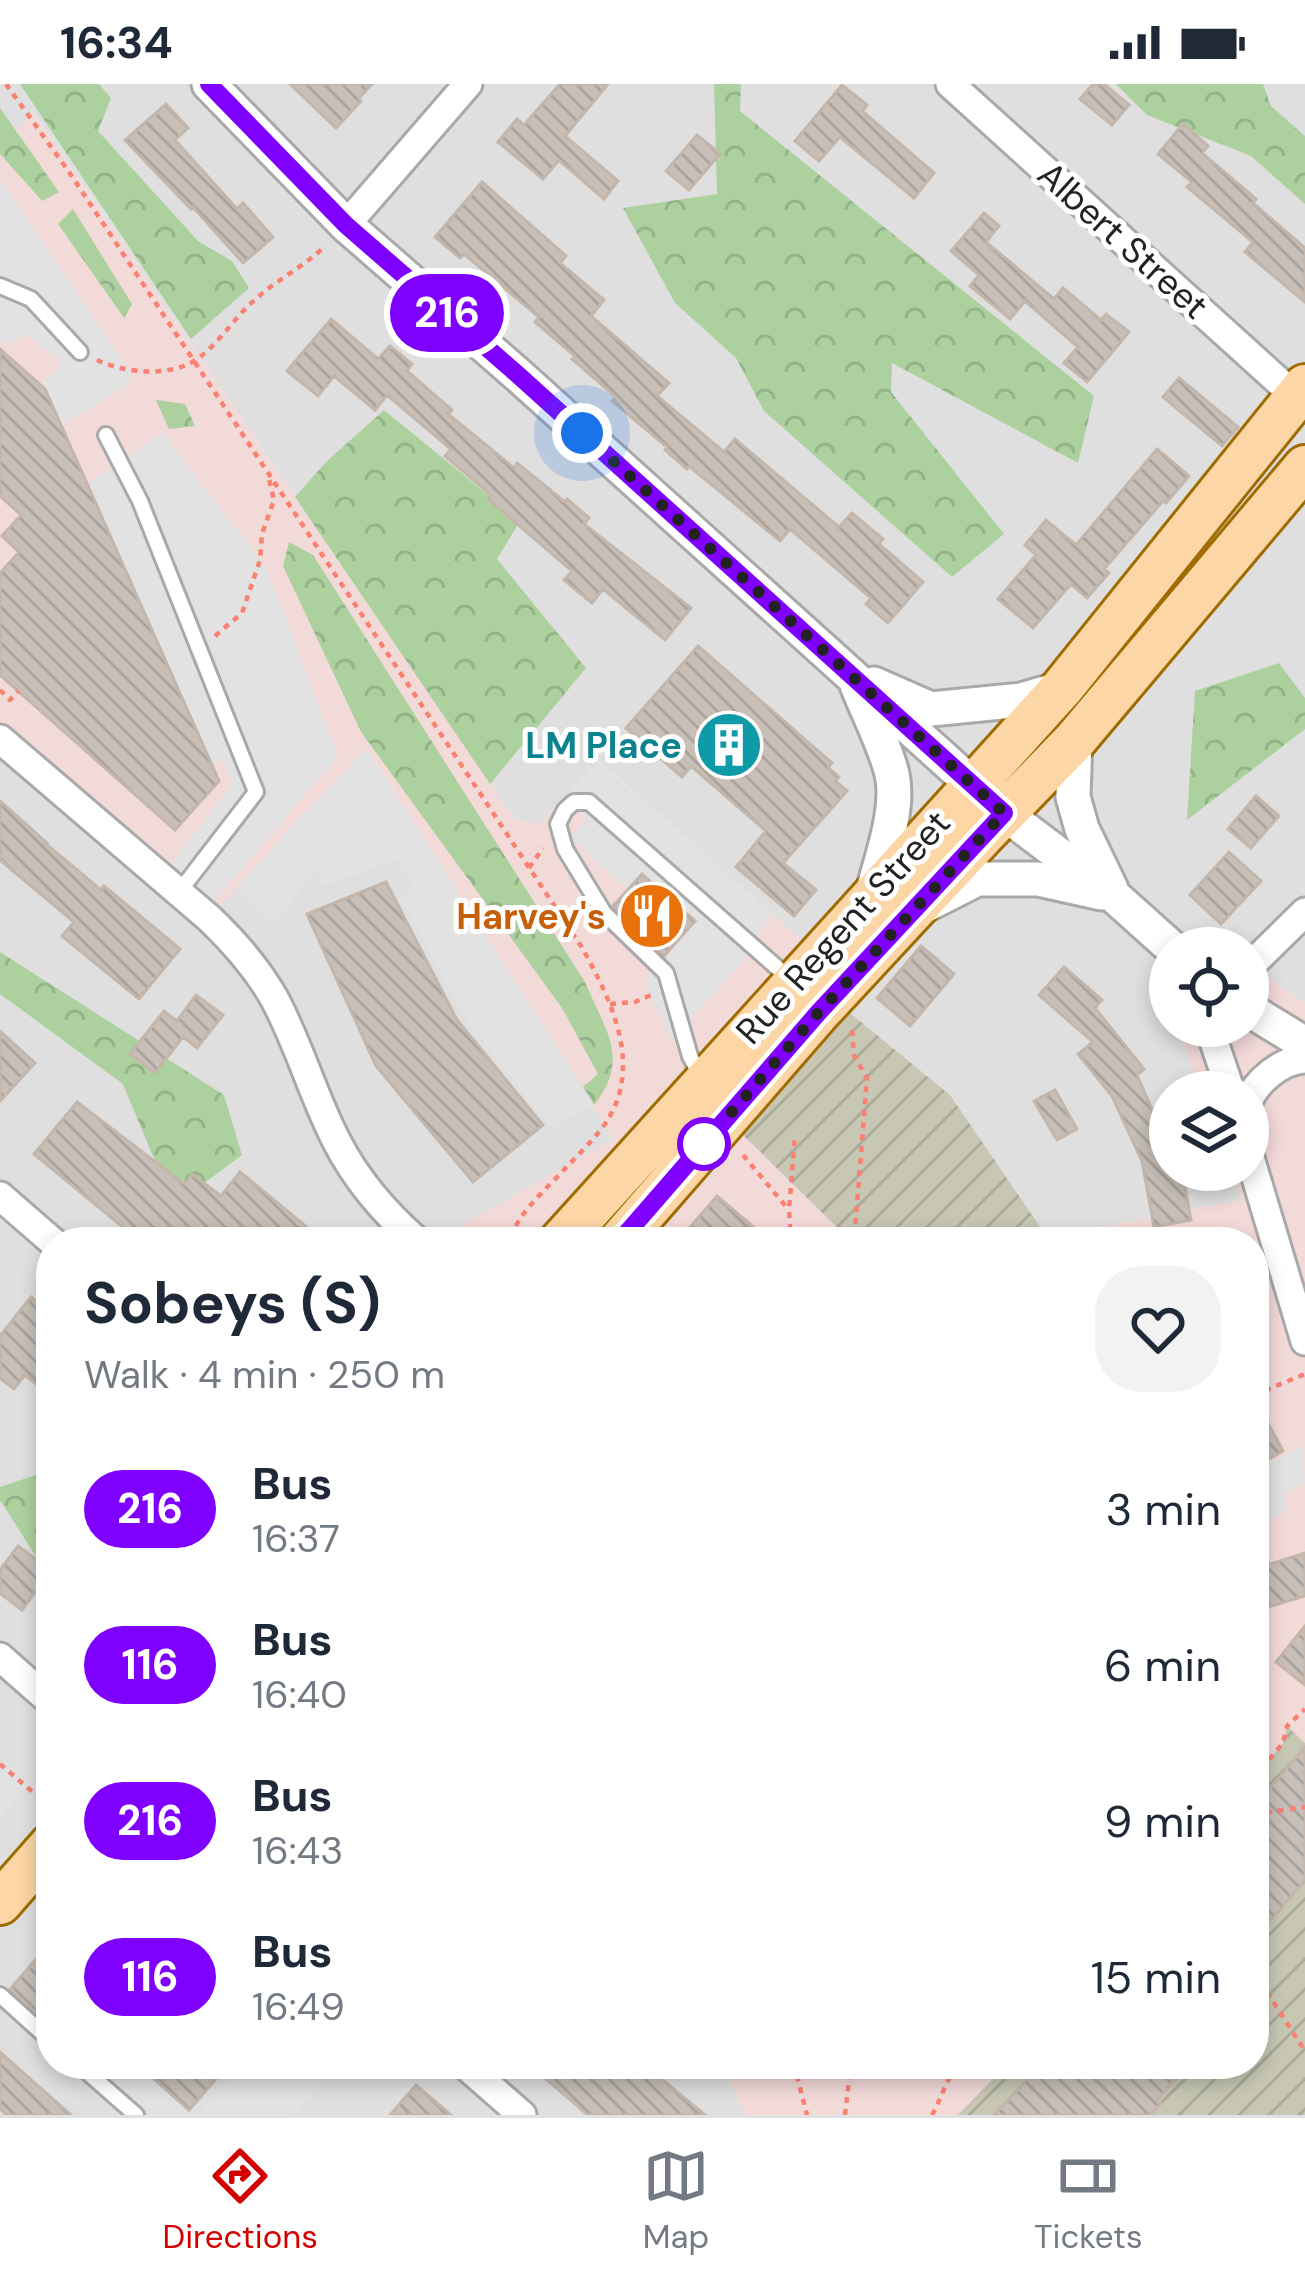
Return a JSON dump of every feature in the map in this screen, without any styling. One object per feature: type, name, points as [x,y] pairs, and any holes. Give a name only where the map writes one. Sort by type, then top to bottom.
[{"type":"main road","name":"Rue Regent Street","points":[[632,1227],[818,1013],[972,784],[1062,688],[1300,392]]},
{"type":"main road","name":"Rue Regent Street","points":[[574,1227],[794,983],[1004,813],[1075,740],[1305,467]]},
{"type":"main road","points":[[0,1903],[36,1862]]},
{"type":"street","points":[[209,84],[346,225],[1004,813],[1149,927]]},
{"type":"street","points":[[346,225],[468,84]]},
{"type":"street","name":"Albert Street","points":[[950,84],[1300,392]]},
{"type":"street","points":[[855,678],[932,709],[1021,700],[1062,688]]},
{"type":"street","points":[[855,678],[892,772],[890,905],[977,879],[1038,879],[1114,896]]},
{"type":"street","points":[[0,739],[242,950],[273,995],[338,1143],[362,1182],[400,1227]]},
{"type":"street","points":[[1075,740],[1073,797],[1082,829],[1114,896]]},
{"type":"street","points":[[1269,947],[1305,912]]},
{"type":"street","points":[[1269,1022],[1305,1044]]},
{"type":"street","points":[[1269,1075],[1292,1060],[1305,1059]]},
{"type":"street","points":[[1260,1191],[1305,1341]]},
{"type":"street","points":[[0,1196],[36,1228]]},
{"type":"street","points":[[0,1657],[36,1689]]},
{"type":"street","points":[[481,2079],[522,2115]]},
{"type":"lane","points":[[0,286],[32,299],[80,352]]},
{"type":"lane","points":[[106,435],[140,501],[256,793],[179,892]]},
{"type":"lane","points":[[704,1083],[690,1056],[666,973],[604,913],[565,849],[559,824],[565,810],[574,802],[589,802],[794,983]]},
{"type":"lane","points":[[0,1995],[36,2027]]},
{"type":"lane","points":[[95,2079],[136,2115]]},
{"type":"path","points":[[6,84],[69,172],[580,946],[610,1004],[623,1057],[622,1093],[603,1127],[514,1227]]},
{"type":"path","points":[[80,352],[115,368],[156,372],[194,362],[243,309],[315,257],[346,225]]},
{"type":"path","points":[[199,649],[242,614],[274,500],[268,474]]},
{"type":"path","points":[[0,690],[10,700],[18,691]]},
{"type":"path","points":[[610,1004],[635,1002],[669,985]]},
{"type":"path","points":[[850,1012],[854,1056],[867,1078],[855,1227]]},
{"type":"path","points":[[790,1227],[795,1135]]},
{"type":"path","points":[[734,1145],[789,1210]]},
{"type":"path","points":[[1269,1389],[1305,1374]]},
{"type":"path","points":[[1269,1760],[1283,1743],[1287,1726],[1305,1709]]},
{"type":"path","points":[[0,1764],[36,1796]]},
{"type":"path","points":[[1269,1812],[1305,1807]]},
{"type":"path","points":[[1269,1995],[1305,2051]]},
{"type":"path","points":[[798,2079],[807,2115]]},
{"type":"path","points":[[845,2115],[849,2079]]},
{"type":"path","points":[[932,2115],[948,2079]]},
{"type":"shaded area","points":[[0,84],[1305,84],[1305,1003],[1269,978],[1269,927],[1149,927],[1149,1047],[1185,1047],[1193,1071],[1149,1071],[1149,1191],[1238,1191],[1241,1200],[1099,1227],[1040,1227],[950,1095],[850,1013],[864,995],[599,761],[540,824],[515,820],[34,113],[0,148]]},
{"type":"shaded area","points":[[33,112],[515,820],[540,824],[598,761],[865,996],[851,1013],[950,1095],[1040,1227],[459,1227],[614,1139],[368,750],[210,919],[0,739],[0,148]]},
{"type":"shaded area","points":[[0,179],[133,376],[124,388],[61,425],[41,386],[61,363],[28,335],[5,344],[0,340]]},
{"type":"shaded area","points":[[162,432],[267,569],[338,756],[214,901],[172,863],[231,785],[224,760],[211,763],[87,484]]},
{"type":"shaded area","points":[[0,739],[210,918],[367,749],[615,1140],[459,1227],[36,1227],[36,2079],[728,2079],[746,2115],[0,2115]]},
{"type":"shaded area","points":[[367,749],[594,1105],[551,1129],[464,1016],[400,897],[414,887],[396,860],[324,886],[316,871],[271,926],[237,889]]},
{"type":"shaded area","points":[[598,761],[772,914],[742,961],[672,1041],[644,985],[695,921],[642,874],[627,890],[571,837],[588,818],[563,798]]},
{"type":"shaded area","points":[[1269,978],[1305,1003],[1305,2115],[746,2115],[728,2079],[1269,2079],[1269,1227],[1099,1227],[1241,1200],[1238,1191],[1269,1191],[1269,1071],[1193,1071],[1185,1047],[1269,1047]]},
{"type":"shaded area","points":[[850,1013],[950,1095],[1040,1227],[837,1227],[743,1135]]},
{"type":"shaded area","points":[[1303,1446],[1305,1484],[1283,1494],[1287,1512],[1269,1518],[1269,1463]]},
{"type":"shaded area","points":[[1287,1726],[1305,1743],[1305,2115],[958,2115],[993,2079],[1269,2079],[1269,1760],[1283,1743]]},
{"type":"shaded area","points":[[0,1764],[27,1787],[0,1818]]},
{"type":"shaded area","points":[[95,2079],[154,2079],[195,2115],[136,2115]]},
{"type":"shaded area","points":[[229,2079],[324,2080],[293,2115],[197,2115]]},
{"type":"green space","points":[[20,84],[99,84],[111,98],[98,131],[198,241],[232,261],[249,288],[191,339]]},
{"type":"green space","points":[[714,84],[741,84],[740,111],[1094,396],[1078,463],[892,363],[891,392],[1004,534],[952,577],[764,411],[736,358],[675,303],[623,208],[717,194]]},
{"type":"green space","points":[[1116,84],[1263,84],[1271,106],[1305,136],[1305,204],[1251,156],[1147,115]]},
{"type":"green space","points":[[0,108],[59,192],[42,201],[0,154]]},
{"type":"green space","points":[[73,209],[132,304],[124,318],[58,224]]},
{"type":"green space","points":[[156,400],[185,404],[195,426],[169,429]]},
{"type":"green space","points":[[384,410],[520,521],[497,559],[586,668],[490,784],[295,497]]},
{"type":"green space","points":[[289,542],[313,555],[585,982],[613,1059],[605,1088],[594,1105],[583,1087],[598,1074],[562,1008],[361,732],[283,566]]},
{"type":"green space","points":[[1279,663],[1305,698],[1305,729],[1187,820],[1195,691]]},
{"type":"green space","points":[[0,952],[224,1095],[242,1155],[195,1190],[164,1183],[123,1084],[0,994]]},
{"type":"green space","points":[[36,1475],[36,1556],[0,1500],[0,1487]]},
{"type":"building","points":[[290,84],[372,84],[336,128]]},
{"type":"building","points":[[560,84],[608,84],[565,136],[618,181],[604,199],[559,160],[543,179],[498,142],[517,119],[524,125]]},
{"type":"building","points":[[1093,84],[1104,84],[1129,105],[1112,125],[1080,99]]},
{"type":"building","points":[[842,85],[867,105],[862,111],[934,173],[914,198],[840,137],[819,161],[795,141]]},
{"type":"building","points":[[166,104],[188,128],[175,140],[237,209],[243,203],[273,237],[243,263],[125,140]]},
{"type":"building","points":[[1183,124],[1208,146],[1202,153],[1305,248],[1305,302],[1245,252],[1253,242],[1187,187],[1192,182],[1158,154]]},
{"type":"building","points":[[697,135],[720,154],[689,190],[666,171]]},
{"type":"building","points":[[482,182],[566,256],[560,263],[604,300],[591,316],[669,383],[657,396],[724,452],[735,439],[839,527],[852,513],[923,582],[888,623],[866,604],[871,598],[790,529],[780,541],[689,466],[687,469],[535,322],[539,317],[464,254],[460,258],[435,237]]},
{"type":"building","points":[[984,213],[999,226],[986,242],[1054,299],[1063,288],[1101,320],[1106,314],[1129,332],[1087,382],[1064,363],[1078,347],[1025,301],[1010,319],[970,286],[979,275],[951,251]]},
{"type":"building","points":[[331,319],[378,359],[390,346],[412,364],[407,371],[452,410],[448,414],[514,468],[517,463],[565,502],[567,499],[589,518],[584,524],[691,608],[665,640],[603,589],[592,603],[564,580],[572,571],[488,499],[491,495],[445,456],[451,449],[387,395],[375,410],[334,376],[318,396],[287,371]]},
{"type":"building","points":[[0,349],[45,389],[219,781],[175,830],[0,675],[0,573],[19,552],[2,536],[21,515],[0,496]]},
{"type":"building","points":[[1179,378],[1238,427],[1222,446],[1163,397]]},
{"type":"building","points":[[1157,449],[1189,476],[1104,569],[1109,573],[1087,598],[1071,584],[1033,628],[998,599],[1036,555],[1025,545],[1046,520],[1076,545]]},
{"type":"building","name":"LM Place","points":[[698,646],[832,763],[828,768],[847,791],[783,863],[816,890],[794,916],[736,867],[766,831],[691,766],[682,777],[626,728]]},
{"type":"building","points":[[1256,796],[1279,816],[1251,848],[1228,829]]},
{"type":"building","points":[[0,801],[101,890],[104,886],[180,949],[139,999],[62,936],[74,922],[0,860]]},
{"type":"building","points":[[1229,852],[1261,881],[1221,924],[1190,895]]},
{"type":"building","name":"Harvey's","points":[[642,874],[695,921],[664,956],[613,906]]},
{"type":"building","points":[[386,882],[457,1020],[543,1125],[473,1182],[376,1066],[307,914]]},
{"type":"building","points":[[921,946],[954,974],[910,1026],[877,998]]},
{"type":"building","points":[[1064,967],[1102,1000],[1095,1008],[1144,1069],[1137,1075],[1149,1102],[1149,1191],[1186,1191],[1191,1220],[1154,1227],[1142,1161],[1112,1096],[1078,1054],[1093,1042],[1039,995]]},
{"type":"building","points":[[196,995],[223,1015],[197,1048],[183,1037],[155,1073],[130,1054],[164,1011],[177,1021]]},
{"type":"building","points":[[0,1031],[35,1063],[0,1101]]},
{"type":"building","points":[[1055,1090],[1077,1129],[1057,1140],[1034,1101]]},
{"type":"building","points":[[77,1102],[184,1184],[192,1174],[221,1196],[240,1172],[307,1227],[123,1227],[34,1154]]},
{"type":"building","points":[[717,1196],[753,1227],[690,1227]]},
{"type":"building","points":[[31,1297],[36,1301],[36,1384],[25,1375],[14,1389],[0,1378],[0,1336]]},
{"type":"building","points":[[1269,1425],[1283,1451],[1269,1459]]},
{"type":"building","points":[[18,1546],[36,1559],[36,1591],[22,1610],[0,1593],[0,1570]]},
{"type":"building","points":[[1305,1553],[1305,1596],[1269,1607],[1269,1564]]},
{"type":"building","points":[[1305,1626],[1305,1685],[1276,1662]]},
{"type":"building","points":[[1305,1747],[1305,1881],[1271,1920],[1269,1918],[1269,1789]]},
{"type":"building","points":[[36,1959],[36,2012],[10,1989]]},
{"type":"building","points":[[0,2052],[71,2115],[7,2115],[0,2109]]},
{"type":"building","points":[[154,2079],[216,2079],[189,2110]]},
{"type":"building","points":[[546,2079],[662,2079],[705,2115],[588,2115]]},
{"type":"building","points":[[1028,2079],[1176,2079],[1150,2115],[994,2115]]},
{"type":"building","points":[[416,2085],[451,2115],[390,2115]]},
{"type":"bus line","name":"216","points":[[209,84],[346,225],[1004,813],[818,1013],[632,1227]]},
{"type":"place","name":"LM Place","points":[[729,745]]},
{"type":"place","name":"Harvey's","points":[[652,916]]},
{"type":"route","points":[[582,433],[1004,813],[704,1144]]}]
